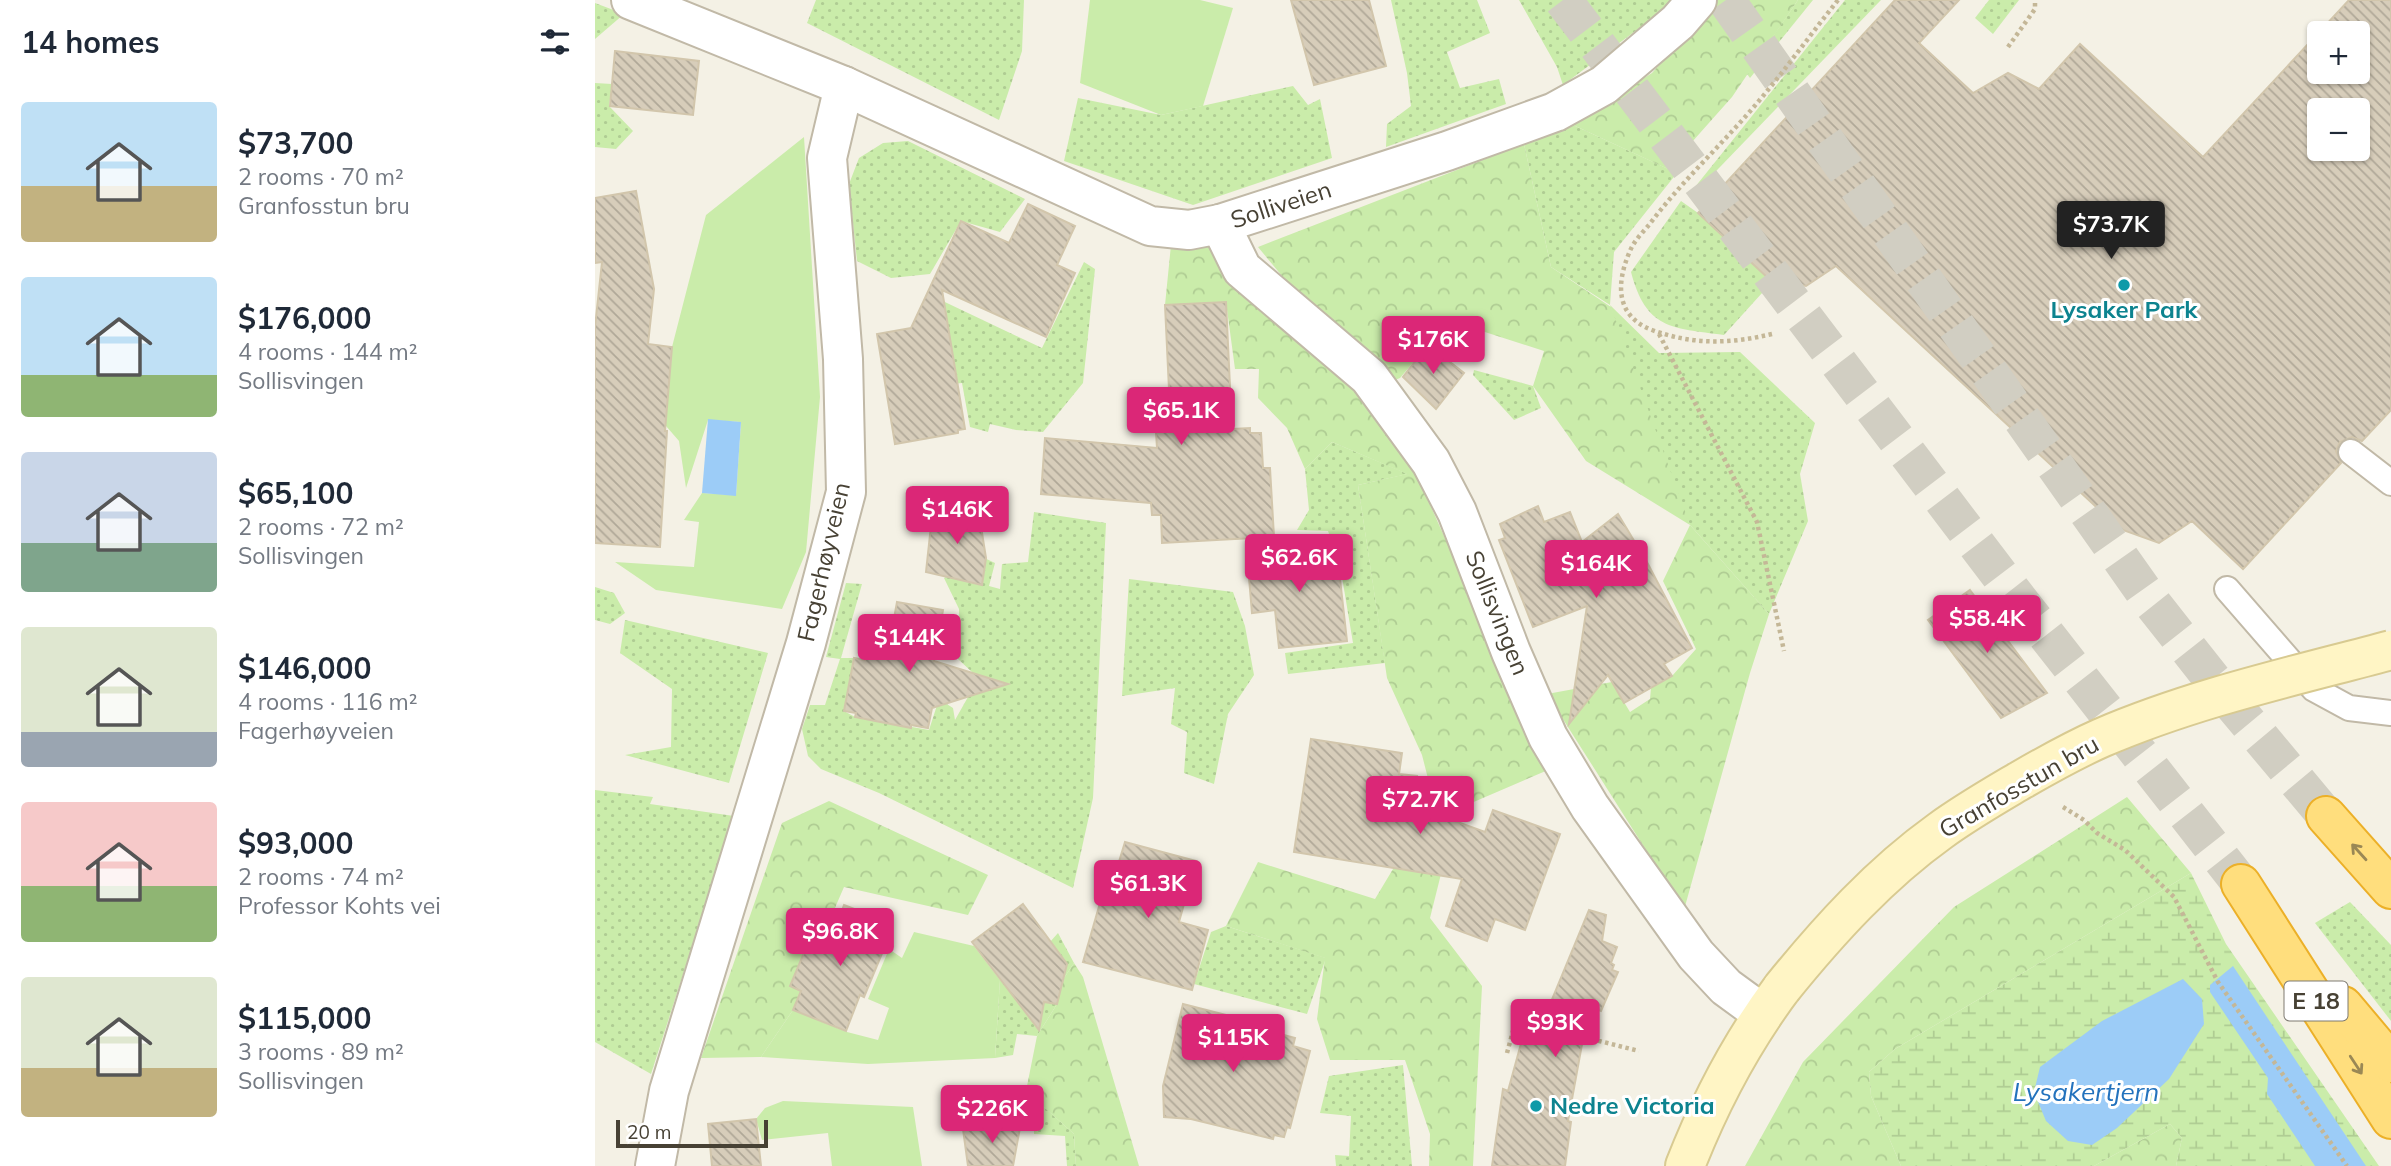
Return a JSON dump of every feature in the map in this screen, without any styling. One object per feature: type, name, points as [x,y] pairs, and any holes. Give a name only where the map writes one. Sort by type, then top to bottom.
[{"type":"highway","points":[[2326,816],[2391,888]]},
{"type":"highway","name":"E 18","points":[[2391,1063],[2241,884],[2391,1119]]},
{"type":"main road","name":"Granfosstun bru","points":[[1685,1166],[1725,1075],[1772,1001],[1813,949],[1898,864],[1940,831],[2049,765],[2100,738],[2213,698],[2391,650]]},
{"type":"street","points":[[631,0],[844,86]]},
{"type":"street","name":"Solliveien","points":[[844,86],[1150,226],[1189,230],[1220,224],[1447,151],[1555,112],[1604,85],[1678,22],[1697,0]]},
{"type":"street","name":"Fagerhøyveien","points":[[655,1166],[669,1091],[806,643],[846,492],[843,359],[827,158],[844,86]]},
{"type":"street","name":"Sollisvingen","points":[[1220,224],[1242,269],[1369,377],[1431,462],[1457,512],[1511,652],[1548,737],[1590,807],[1696,955],[1726,987],[1772,1001]]},
{"type":"lane","points":[[2351,452],[2391,483]]},
{"type":"lane","points":[[2227,589],[2314,689],[2349,708],[2391,713]]},
{"type":"path","points":[[1772,334],[1741,341],[1713,343],[1677,339],[1659,333],[1640,326],[1624,310],[1620,282],[1630,249],[1663,205],[1746,115],[1838,0]]},
{"type":"path","points":[[2008,47],[2035,9],[2035,0]]},
{"type":"path","points":[[1659,333],[1757,522],[1784,651]]},
{"type":"path","points":[[2051,801],[2084,820],[2097,833],[2125,850],[2174,897],[2218,982],[2347,1166]]},
{"type":"path","points":[[1507,1053],[1516,1020],[1639,1051]]},
{"type":"green space","points":[[816,0],[1024,0],[1022,51],[999,120],[807,23]]},
{"type":"green space","points":[[1090,0],[1200,0],[1233,8],[1203,106],[1161,115],[1080,83]]},
{"type":"green space","points":[[1391,0],[1477,0],[1490,33],[1447,52],[1460,88],[1499,79],[1506,104],[1386,147],[1387,124],[1411,106],[1407,73]]},
{"type":"green space","points":[[1519,0],[1677,0],[1563,85],[1557,67]]},
{"type":"green space","points":[[1717,0],[1798,0],[1732,97],[1668,169],[1571,124],[1652,73]]},
{"type":"green space","points":[[1798,0],[1813,0],[1750,78],[1747,74]]},
{"type":"green space","points":[[1845,0],[1881,0],[1693,195],[1691,192]]},
{"type":"green space","points":[[1989,0],[2019,0],[1993,34],[1975,18]]},
{"type":"green space","points":[[595,3],[624,14],[595,39]]},
{"type":"green space","points":[[595,83],[612,84],[609,106],[633,131],[616,149],[595,147]]},
{"type":"green space","points":[[1293,86],[1308,105],[1320,99],[1332,158],[1193,205],[1064,161],[1078,98],[1161,115]]},
{"type":"green space","points":[[1571,124],[1677,173],[1614,252],[1610,305],[1551,267],[1524,144]]},
{"type":"green space","points":[[804,137],[820,397],[806,552],[782,609],[656,590],[615,562],[694,567],[699,522],[684,520],[702,493],[736,495],[741,422],[708,420],[686,488],[679,441],[666,426],[612,421],[623,392],[671,365],[672,347],[706,215]]},
{"type":"green space","points":[[908,141],[1025,199],[1000,232],[961,221],[930,274],[891,278],[857,261],[849,184],[859,158],[883,143]]},
{"type":"green space","points":[[1524,144],[1551,267],[1611,307],[1690,525],[1586,461],[1533,386],[1544,351],[1460,324],[1428,345],[1400,378],[1390,382],[1292,288],[1258,247]]},
{"type":"green space","points":[[1681,201],[1698,213],[1772,282],[1724,335],[1689,330],[1663,322],[1644,305],[1637,291],[1631,272]]},
{"type":"green space","points":[[1171,245],[1224,247],[1344,373],[1416,473],[1548,770],[1469,804],[1434,802],[1422,755],[1387,678],[1358,485],[1407,474],[1332,442],[1305,469],[1287,428],[1258,398],[1259,369],[1235,369],[1226,302],[1165,305]]},
{"type":"green space","points":[[1084,262],[1095,269],[1083,383],[1043,432],[990,424],[988,432],[970,427],[962,383],[953,384],[947,343],[916,316],[928,294],[1042,348]]},
{"type":"green space","points":[[1610,305],[1659,353],[1740,352],[1815,423],[1800,474],[1808,521],[1769,614],[1690,525],[1657,455]]},
{"type":"green space","points":[[1474,370],[1533,386],[1541,408],[1514,420],[1473,375]]},
{"type":"green space","points":[[1332,442],[1408,474],[1358,485],[1385,663],[1288,674],[1285,653],[1353,643],[1340,565],[1328,531],[1297,530],[1309,510],[1305,469]]},
{"type":"green space","points":[[1034,512],[1106,523],[1093,798],[1073,888],[879,793],[821,769],[808,756],[802,729],[810,705],[825,705],[840,659],[826,657],[846,583],[862,584],[841,658],[854,658],[844,711],[855,717],[929,730],[939,699],[953,708],[955,720],[968,697],[974,674],[958,659],[959,609],[944,578],[978,555],[995,563],[989,586],[1000,589],[1002,564],[1028,562]]},
{"type":"green space","points":[[1690,525],[1769,614],[1684,910],[1547,694],[1612,682],[1630,712],[1650,699],[1651,688],[1672,676],[1696,649],[1663,581]]},
{"type":"green space","points":[[1129,579],[1233,592],[1245,626],[1254,675],[1228,714],[1214,784],[1184,773],[1187,732],[1171,724],[1175,688],[1122,696]]},
{"type":"green space","points":[[595,587],[614,593],[625,613],[610,624],[595,620]]},
{"type":"green space","points":[[625,620],[768,653],[729,783],[625,755],[671,747],[672,689],[620,653]]},
{"type":"green space","points":[[595,790],[653,797],[650,804],[734,816],[651,1074],[595,1042]]},
{"type":"green space","points":[[2127,797],[2191,873],[1895,1049],[1869,1072],[1871,1096],[1901,1166],[1745,1166],[1803,1062],[1954,907]]},
{"type":"green space","points":[[829,801],[988,875],[968,915],[844,887],[828,924],[809,941],[791,986],[801,991],[793,1010],[761,1057],[701,1058],[782,823]]},
{"type":"green space","points":[[1414,834],[1450,838],[1430,918],[1482,986],[1473,1166],[1429,1166],[1430,1134],[1405,1060],[1330,1060],[1317,1019],[1325,958],[1226,926],[1258,862],[1375,899]]},
{"type":"green space","points":[[2191,873],[2226,944],[2379,1166],[2176,1166],[2182,1138],[2170,1124],[2094,1166],[1901,1166],[1871,1096],[1869,1072],[1895,1049]]},
{"type":"green space","points":[[2350,902],[2391,945],[2391,1021],[2315,923]]},
{"type":"green space","points":[[1226,926],[1326,958],[1307,1014],[1194,984],[1211,932]]},
{"type":"green space","points":[[914,932],[974,946],[1000,980],[995,1058],[868,1064],[761,1057],[793,1010],[847,1032],[878,1040],[889,1008],[868,999],[889,949],[902,958]]},
{"type":"green space","points":[[1058,933],[1074,963],[1064,978],[1044,972],[1040,1001],[1057,1004],[1037,1036],[1017,1034],[1013,1055],[995,1058],[1000,980],[1006,984],[1024,971]]},
{"type":"green space","points":[[1074,963],[1083,977],[1139,1166],[1076,1166],[1074,1134],[1026,1091],[1037,1036],[1057,1004],[1064,978]]},
{"type":"green space","points":[[1403,1065],[1412,1166],[1336,1166],[1335,1155],[1349,1156],[1351,1116],[1320,1113],[1329,1076]]},
{"type":"green space","points":[[1033,1097],[1074,1134],[1076,1166],[1067,1166],[1065,1136],[1034,1134]]},
{"type":"green space","points":[[783,1101],[913,1107],[922,1166],[832,1166],[828,1133],[762,1140],[756,1119],[765,1108]]},
{"type":"green space","points":[[2170,1124],[2182,1138],[2176,1166],[2094,1166]]},
{"type":"water","points":[[708,419],[741,422],[736,496],[702,493]]},
{"type":"water","points":[[2233,966],[2366,1166],[2315,1166],[2267,1094],[2268,1078],[2210,992],[2210,985]]},
{"type":"water","name":"Lysakertjern","points":[[2183,979],[2202,999],[2204,1024],[2169,1079],[2117,1128],[2092,1145],[2068,1141],[2046,1121],[2034,1092],[2040,1067],[2102,1021]]},
{"type":"building","points":[[1291,0],[1369,0],[1386,66],[1314,85]]},
{"type":"building","name":"Lysaker Park","points":[[1895,0],[1959,0],[1919,43],[1973,93],[2008,73],[2039,89],[2080,44],[2203,157],[2307,45],[2307,84],[2370,84],[2370,21],[2329,21],[2349,0],[2391,0],[2391,410],[2362,441],[2352,437],[2340,442],[2336,451],[2341,463],[2243,569],[2192,521],[2159,543],[2120,529],[1836,266],[1806,286],[1768,278],[1698,213]]},
{"type":"building","points":[[615,51],[699,61],[693,115],[610,106]]},
{"type":"building","points":[[636,191],[654,289],[648,344],[672,347],[660,547],[595,543],[595,327],[602,262],[595,263],[595,198]]},
{"type":"building","points":[[1028,204],[1075,226],[1057,265],[1075,273],[1046,337],[942,290],[965,429],[958,430],[958,433],[895,444],[877,334],[911,328],[961,221],[1009,243]]},
{"type":"building","points":[[1226,302],[1232,429],[1250,428],[1250,433],[1261,433],[1263,468],[1270,468],[1274,537],[1162,543],[1161,515],[1152,515],[1151,503],[1041,494],[1045,438],[1157,448],[1156,432],[1171,432],[1165,305]]},
{"type":"building","points":[[1428,345],[1464,373],[1436,409],[1403,377]]},
{"type":"building","points":[[1538,506],[1544,522],[1570,512],[1582,542],[1618,514],[1692,648],[1664,664],[1672,676],[1624,703],[1608,675],[1569,724],[1587,606],[1533,627],[1499,540],[1505,538],[1500,524]]},
{"type":"building","points":[[933,507],[979,514],[986,558],[982,585],[926,572]]},
{"type":"building","points":[[1330,543],[1332,570],[1339,570],[1347,641],[1279,648],[1275,610],[1252,613],[1247,554]]},
{"type":"building","points":[[1970,590],[2047,693],[2001,718],[1928,620]]},
{"type":"building","points":[[897,602],[943,610],[934,661],[1008,684],[932,708],[928,728],[911,725],[911,728],[855,717],[856,713],[844,711],[854,658],[865,660],[867,648],[888,652]]},
{"type":"building","points":[[1311,739],[1402,753],[1399,774],[1417,776],[1413,806],[1485,832],[1493,810],[1560,834],[1525,930],[1495,919],[1487,941],[1446,926],[1462,879],[1294,852]]},
{"type":"building","points":[[1125,842],[1196,861],[1179,922],[1208,930],[1192,990],[1083,962],[1102,896],[1108,898]]},
{"type":"building","points":[[1023,904],[1067,964],[1057,1004],[1044,1002],[1039,1030],[972,942]]},
{"type":"building","points":[[844,905],[883,920],[881,925],[892,929],[864,997],[860,995],[846,1031],[793,1010],[801,991],[790,986],[809,941],[820,945],[828,924],[836,927]]},
{"type":"building","points":[[1589,910],[1606,915],[1602,941],[1617,947],[1611,963],[1614,965],[1612,970],[1618,972],[1601,1011],[1589,1006],[1568,1121],[1571,1122],[1565,1166],[1492,1166],[1503,1089],[1508,1091],[1522,1040],[1534,1043]]},
{"type":"building","points":[[1183,1004],[1281,1029],[1280,1034],[1295,1038],[1293,1046],[1310,1051],[1290,1128],[1287,1127],[1284,1137],[1274,1135],[1273,1139],[1191,1119],[1164,1117],[1163,1086]]},
{"type":"building","points":[[756,1119],[761,1166],[712,1166],[708,1124]]},
{"type":"building","points":[[1021,1122],[1013,1166],[968,1166],[963,1129]]},
{"type":"tunnel","points":[[1563,0],[2005,582],[2241,884]]},
{"type":"tunnel","points":[[1726,0],[2152,603],[2326,816]]},
{"type":"place","name":"Lysaker Park","points":[[2124,285]]},
{"type":"place","name":"Nedre Victoria","points":[[1536,1106]]}]
